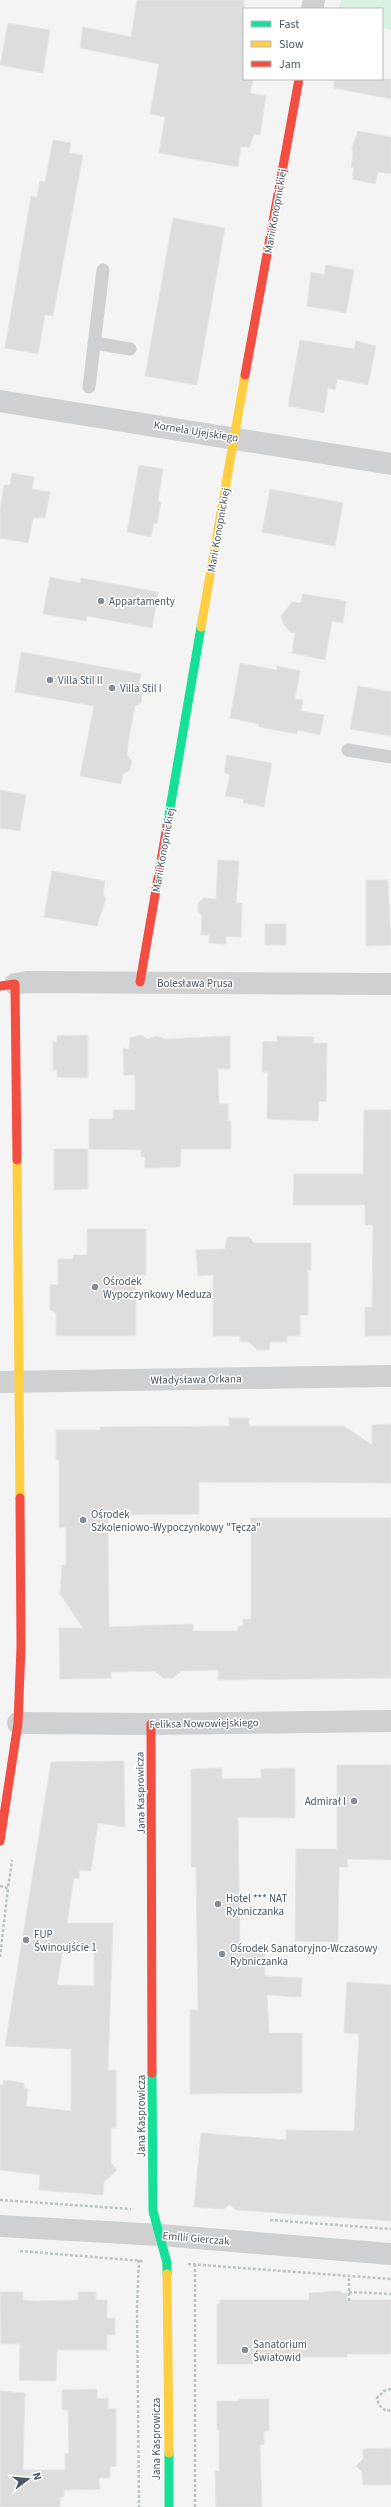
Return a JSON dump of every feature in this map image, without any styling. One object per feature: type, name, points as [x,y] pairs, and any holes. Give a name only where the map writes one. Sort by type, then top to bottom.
[{"type":"street","name":"Marii Konopnickiej","points":[[140,982],[234,438],[299,80]]},
{"type":"street","name":"Kornela Ujejskiego","points":[[0,401],[391,464]]},
{"type":"street","name":"Bolesława Prusa","points":[[7,985],[27,982],[391,984]]},
{"type":"street","points":[[0,1841],[18,1723],[21,1647],[10,1382],[16,1036],[7,985]]},
{"type":"street","points":[[4,1019],[16,1036]]},
{"type":"street","name":"Władysława Orkana","points":[[10,1382],[391,1376]]},
{"type":"street","name":"Feliksa Nowowiejskiego","points":[[18,1723],[151,1724],[391,1721]]},
{"type":"street","name":"Jana Kasprowicza","points":[[151,1724],[153,2211],[167,2263],[168,2507]]},
{"type":"street","name":"Emilii Gierczak","points":[[0,2226],[160,2235],[391,2254]]},
{"type":"lane","points":[[89,387],[103,270]]},
{"type":"lane","points":[[94,343],[130,349]]},
{"type":"lane","points":[[348,750],[391,757]]},
{"type":"path","points":[[0,1957],[8,1888]]},
{"type":"path","points":[[16,2251],[391,2279]]},
{"type":"path","points":[[138,2254],[137,2307],[139,2507]]},
{"type":"path","points":[[195,2264],[195,2507]]},
{"type":"path","points":[[349,2301],[350,2276]]},
{"type":"path","points":[[349,2292],[391,2294]]},
{"type":"path","points":[[391,2389],[384,2391],[377,2398],[379,2405],[382,2408],[386,2411],[391,2410]]},
{"type":"green space","points":[[341,0],[391,0],[391,30],[383,28],[383,8],[339,8]]},
{"type":"building","points":[[137,0],[244,0],[243,80],[253,80],[250,93],[266,96],[260,135],[254,134],[249,148],[241,146],[238,167],[159,153],[165,117],[150,114],[159,64],[80,48],[83,27],[131,37]]},
{"type":"building","points":[[8,23],[50,30],[43,73],[0,65]]},
{"type":"building","points":[[391,79],[391,99],[334,88],[334,80]]},
{"type":"building","points":[[358,131],[391,137],[391,174],[378,172],[375,184],[352,179],[354,168],[351,167],[353,154],[352,148]]},
{"type":"building","points":[[53,140],[71,143],[69,153],[83,155],[53,316],[45,315],[38,354],[5,348],[31,196],[37,197],[40,181],[45,182]]},
{"type":"building","points":[[173,218],[225,228],[197,385],[145,376]]},
{"type":"building","points":[[326,265],[354,270],[346,313],[307,306],[311,272],[324,275]]},
{"type":"building","points":[[300,340],[354,349],[356,341],[376,346],[368,385],[337,379],[335,390],[328,388],[324,413],[288,406]]},
{"type":"building","points":[[139,465],[163,469],[158,501],[161,502],[157,524],[154,523],[151,537],[127,532]]},
{"type":"building","points":[[12,473],[34,477],[32,489],[50,492],[45,518],[33,518],[28,543],[0,538],[0,508],[4,485],[10,485]]},
{"type":"building","points":[[270,489],[343,503],[335,546],[262,532]]},
{"type":"building","name":"Appartamenty","points":[[50,577],[80,583],[81,578],[158,592],[152,628],[87,616],[86,621],[43,614]]},
{"type":"building","points":[[303,594],[346,601],[343,623],[332,621],[325,660],[292,653],[295,633],[290,632],[283,623],[281,616],[292,602],[300,603]]},
{"type":"building","points":[[21,652],[141,674],[139,683],[143,689],[141,703],[135,706],[128,743],[127,755],[132,761],[130,770],[123,774],[121,784],[80,776],[94,706],[15,692]]},
{"type":"building","points":[[240,663],[277,670],[277,666],[300,671],[295,699],[303,700],[301,711],[324,715],[320,735],[298,730],[297,734],[259,727],[259,724],[230,718]]},
{"type":"building","points":[[358,686],[391,692],[391,736],[350,729]]},
{"type":"building","points":[[227,755],[272,763],[264,807],[243,803],[244,799],[225,796],[230,775],[224,772]]},
{"type":"building","points":[[0,790],[26,795],[20,831],[0,828]]},
{"type":"building","points":[[218,860],[239,861],[236,903],[242,903],[241,937],[226,936],[226,944],[209,943],[209,935],[201,935],[202,916],[198,911],[198,903],[204,898],[216,899]]},
{"type":"building","points":[[52,871],[105,881],[103,894],[106,899],[97,926],[44,917]]},
{"type":"building","points":[[366,880],[388,880],[391,945],[366,946]]},
{"type":"building","points":[[265,924],[286,924],[286,945],[265,945]]},
{"type":"building","points":[[88,1035],[88,1078],[57,1077],[57,1070],[53,1070],[53,1042],[57,1042],[57,1036]]},
{"type":"building","points":[[141,1035],[147,1039],[158,1036],[165,1039],[230,1036],[230,1069],[218,1069],[219,1104],[228,1104],[228,1121],[231,1121],[231,1149],[181,1149],[180,1167],[145,1168],[145,1157],[141,1157],[141,1150],[89,1149],[89,1119],[113,1119],[113,1110],[135,1110],[135,1075],[124,1075],[123,1048],[129,1049],[130,1038]]},
{"type":"building","points":[[277,1036],[314,1037],[313,1043],[327,1043],[326,1102],[319,1101],[318,1121],[267,1119],[268,1072],[262,1072],[263,1041],[277,1042]]},
{"type":"building","points":[[364,1110],[391,1110],[391,1336],[365,1336],[365,1307],[372,1307],[373,1225],[365,1225],[365,1205],[293,1205],[294,1174],[363,1174]]},
{"type":"building","points":[[54,1149],[88,1149],[88,1189],[54,1190]]},
{"type":"building","name":"Ośrodek Wypoczynkowy Meduza","points":[[87,1229],[146,1229],[146,1275],[136,1275],[136,1336],[56,1336],[56,1313],[50,1310],[50,1284],[58,1285],[58,1259],[73,1259],[73,1255],[87,1255]]},
{"type":"building","points":[[227,1237],[249,1237],[254,1243],[311,1243],[311,1270],[308,1270],[308,1315],[300,1315],[300,1336],[287,1336],[287,1342],[270,1342],[269,1350],[257,1350],[249,1342],[240,1342],[240,1336],[213,1336],[213,1275],[198,1276],[196,1250],[225,1249]]},
{"type":"building","points":[[229,1418],[249,1418],[249,1426],[344,1426],[372,1445],[372,1425],[391,1424],[391,1483],[199,1482],[199,1514],[108,1515],[109,1627],[193,1624],[193,1631],[238,1631],[238,1626],[243,1626],[243,1619],[251,1619],[251,1518],[391,1518],[391,1678],[218,1680],[218,1670],[181,1671],[173,1678],[163,1678],[155,1671],[111,1672],[111,1678],[60,1679],[59,1628],[83,1628],[60,1594],[62,1565],[66,1565],[66,1527],[59,1528],[59,1460],[56,1460],[56,1430],[100,1430],[100,1427],[229,1426]]},
{"type":"building","points":[[124,1761],[125,1827],[98,1823],[91,1871],[80,1870],[79,1879],[74,1878],[67,1923],[113,1923],[108,2070],[116,2070],[116,2128],[111,2128],[111,2163],[117,2170],[104,2182],[103,2195],[39,2190],[40,2175],[0,2170],[0,2085],[3,2085],[4,2080],[24,2083],[24,2088],[28,2089],[26,2106],[71,2111],[71,2049],[5,2046],[51,1762]],"holes":[[[63,1949],[94,1949],[94,1986],[57,1985]]]},
{"type":"building","points":[[337,1765],[391,1765],[391,1860],[347,1859],[348,1867],[339,1867],[338,1942],[295,1941],[296,1849],[337,1849]]},
{"type":"building","name":"Hotel *** NAT Rybniczanka","points":[[222,1768],[222,1779],[261,1778],[261,1769],[295,1768],[295,1818],[238,1817],[240,1950],[265,1949],[265,1976],[302,1978],[301,1997],[267,1995],[269,2033],[302,2033],[302,2093],[190,2094],[190,2010],[198,2010],[196,1867],[191,1867],[191,1769]]},
{"type":"building","points":[[347,1982],[391,1985],[391,2221],[236,2210],[230,2205],[223,2209],[194,2207],[201,2133],[286,2140],[286,2130],[354,2131],[359,2034],[344,2033]]},
{"type":"building","points":[[341,2291],[341,2293],[347,2293],[347,2300],[391,2300],[391,2354],[347,2354],[347,2357],[302,2357],[302,2359],[253,2359],[253,2364],[217,2364],[217,2304],[220,2304],[220,2300],[309,2300],[309,2293]]},
{"type":"building","points":[[0,2292],[23,2292],[23,2300],[37,2301],[78,2300],[78,2292],[96,2292],[96,2300],[107,2300],[107,2318],[115,2318],[115,2335],[107,2335],[107,2350],[57,2350],[56,2381],[19,2380],[20,2344],[1,2344]]},
{"type":"building","points":[[97,2389],[97,2399],[108,2398],[108,2409],[116,2408],[116,2466],[110,2467],[110,2478],[99,2478],[100,2489],[64,2490],[64,2497],[60,2497],[60,2507],[0,2507],[0,2391],[25,2393],[23,2470],[65,2470],[65,2454],[69,2453],[68,2410],[62,2410],[62,2390]]},
{"type":"building","points":[[239,2399],[269,2399],[269,2431],[264,2431],[264,2445],[260,2445],[262,2507],[216,2507],[215,2471],[219,2471],[217,2401],[239,2401]]},
{"type":"building","points":[[391,2448],[391,2485],[363,2485],[362,2472],[356,2466],[363,2459],[363,2449]]},
{"type":"traffic: fast","points":[[167,826],[201,627]]},
{"type":"traffic: fast","points":[[152,2073],[153,2211],[167,2263],[167,2274]]},
{"type":"traffic: fast","points":[[169,2453],[169,2507]]},
{"type":"traffic: slow","points":[[201,627],[245,375]]},
{"type":"traffic: slow","points":[[17,1160],[20,1498]]},
{"type":"traffic: slow","points":[[167,2274],[169,2453]]},
{"type":"traffic: jam","points":[[245,375],[299,80]]},
{"type":"traffic: jam","points":[[140,982],[167,826]]},
{"type":"traffic: jam","points":[[0,986],[15,984],[17,1160]]},
{"type":"traffic: jam","points":[[0,1841],[18,1723],[21,1647],[20,1498]]},
{"type":"traffic: jam","points":[[151,1724],[152,2073]]},
{"type":"place","name":"Appartamenty","points":[[101,601]]},
{"type":"place","name":"Villa Stil II","points":[[50,680]]},
{"type":"place","name":"Villa Stil I","points":[[112,688]]},
{"type":"place","name":"Ośrodek Wypoczynkowy Meduza","points":[[95,1287]]},
{"type":"place","name":"Ośrodek Szkoleniowo-Wypoczynkowy \"Tęcza\"","points":[[83,1520]]},
{"type":"place","name":"Admirał I","points":[[354,1801]]},
{"type":"place","name":"Hotel *** NAT Rybniczanka","points":[[218,1904]]},
{"type":"place","name":"FUP Świnoujście 1","points":[[26,1940]]},
{"type":"place","name":"Ośrodek Sanatoryjno-Wczasowy Rybniczanka","points":[[222,1954]]},
{"type":"place","name":"Sanatorium Światowid","points":[[245,2350]]}]
